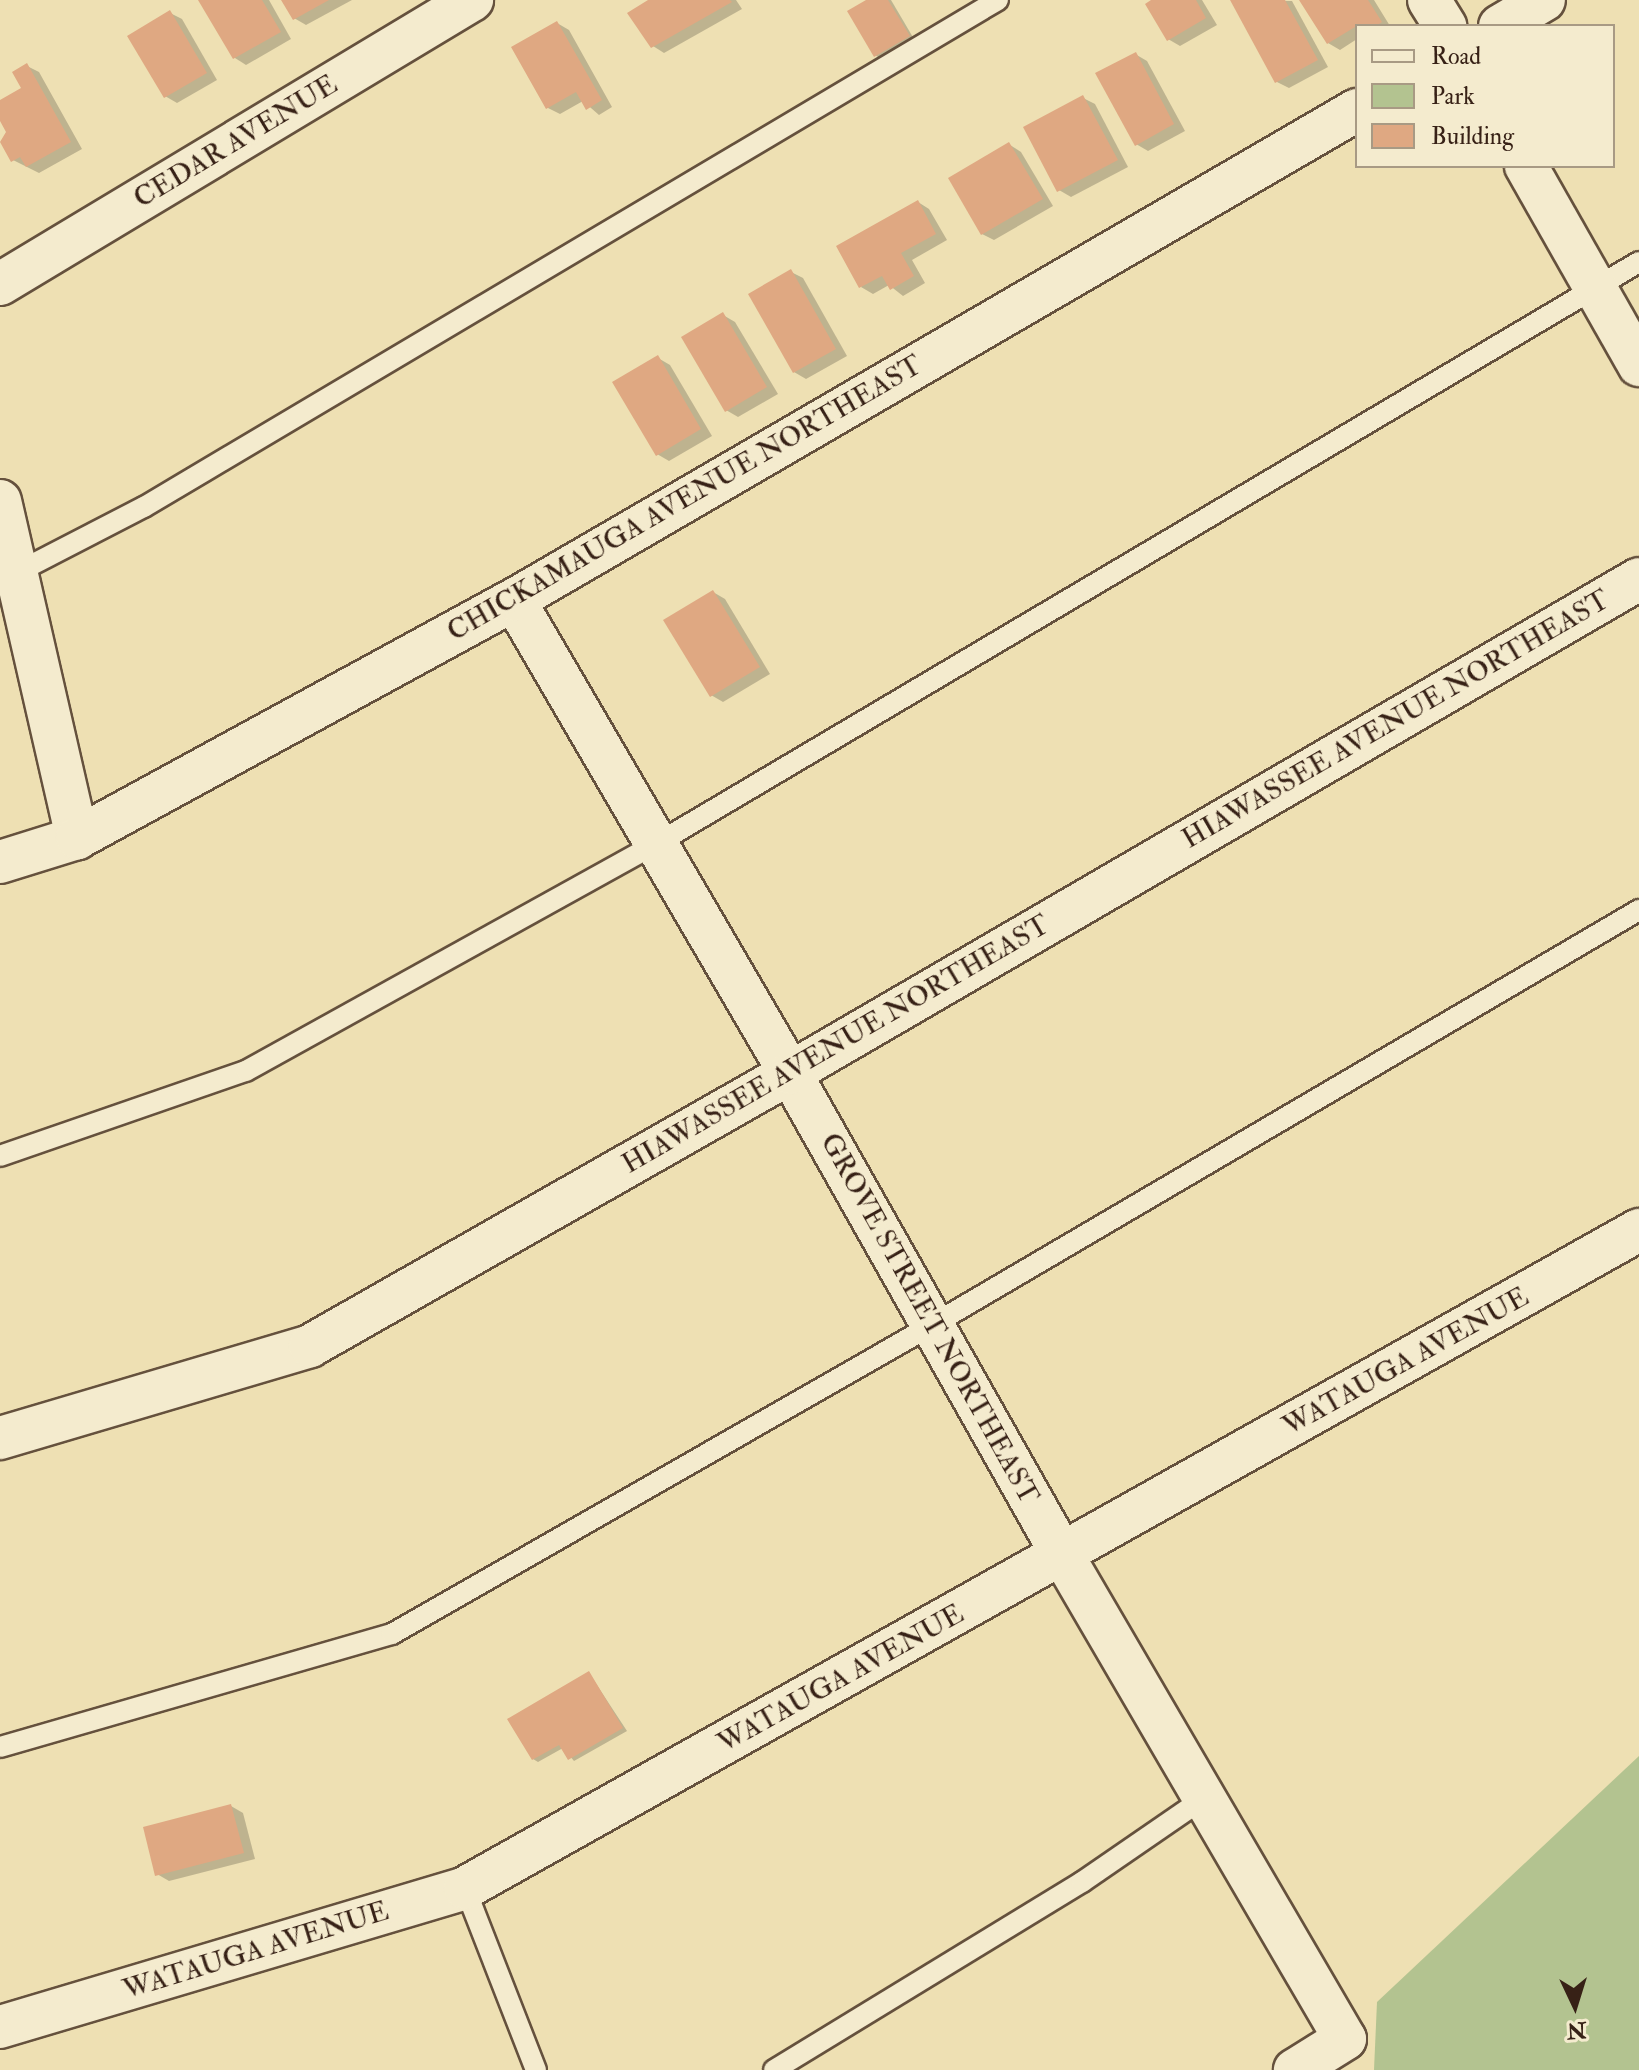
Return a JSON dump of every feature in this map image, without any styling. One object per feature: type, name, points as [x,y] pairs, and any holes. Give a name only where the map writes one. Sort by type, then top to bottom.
[{"type":"street","name":"CEDAR AVENUE","points":[[0,284],[472,0]]},
{"type":"street","points":[[1429,0],[1444,24]]},
{"type":"street","points":[[1503,24],[1544,0]]},
{"type":"street","name":"CHICKAMAUGA AVENUE NORTHEAST","points":[[0,862],[77,838],[514,600],[1355,111]]},
{"type":"street","points":[[1527,168],[1639,365]]},
{"type":"street","points":[[0,501],[8,576],[77,838]]},
{"type":"street","name":"HIAWASSEE AVENUE NORTHEAST","points":[[0,1438],[310,1346],[790,1073],[1639,579]]},
{"type":"street","name":"GROVE STREET NORTHEAST","points":[[514,600],[790,1073],[1063,1556],[1345,2039],[1295,2070]]},
{"type":"street","name":"WATAUGA AVENUE","points":[[0,2027],[465,1888],[1063,1556],[1639,1230]]},
{"type":"lane","points":[[8,576],[144,507],[998,0]]},
{"type":"lane","points":[[0,1156],[246,1071],[656,844],[1639,262]]},
{"type":"lane","points":[[0,1747],[392,1634],[932,1325],[1639,910]]},
{"type":"lane","points":[[774,2070],[1082,1882],[1204,1798]]},
{"type":"lane","points":[[465,1888],[536,2070]]},
{"type":"green space","points":[[1639,1756],[1639,2070],[1374,2070],[1377,2002]]},
{"type":"building","points":[[198,0],[262,0],[281,32],[233,59]]},
{"type":"building","points":[[281,0],[329,0],[293,20]]},
{"type":"building","points":[[648,0],[732,2],[651,48],[627,13]]},
{"type":"building","points":[[866,0],[888,0],[910,36],[874,57],[847,11]]},
{"type":"building","points":[[1151,0],[1196,0],[1206,18],[1167,41],[1145,4]]},
{"type":"building","points":[[1230,0],[1285,0],[1318,60],[1275,83]]},
{"type":"building","points":[[1299,0],[1368,0],[1382,22],[1355,24],[1355,27],[1327,44]]},
{"type":"building","points":[[170,10],[207,73],[164,98],[127,36]]},
{"type":"building","points":[[557,21],[602,100],[586,110],[576,92],[546,109],[511,47]]},
{"type":"building","points":[[1136,52],[1174,124],[1135,146],[1095,73]]},
{"type":"building","points":[[27,63],[71,142],[26,167],[20,157],[11,162],[0,142],[6,132],[0,121],[0,100],[21,88],[12,72]]},
{"type":"building","points":[[1083,95],[1118,160],[1057,192],[1023,127]]},
{"type":"building","points":[[1009,142],[1043,199],[981,235],[948,178]]},
{"type":"building","points":[[918,200],[936,234],[901,253],[914,276],[890,290],[882,276],[859,288],[836,246]]},
{"type":"building","points":[[791,269],[836,349],[793,373],[748,294]]},
{"type":"building","points":[[723,312],[767,387],[725,412],[681,337]]},
{"type":"building","points":[[658,355],[701,429],[656,456],[612,382]]},
{"type":"building","points":[[713,590],[760,667],[710,697],[663,620]]},
{"type":"building","points":[[589,1671],[623,1728],[568,1760],[559,1745],[532,1760],[507,1719]]},
{"type":"building","points":[[231,1804],[244,1853],[155,1876],[143,1827]]}]
